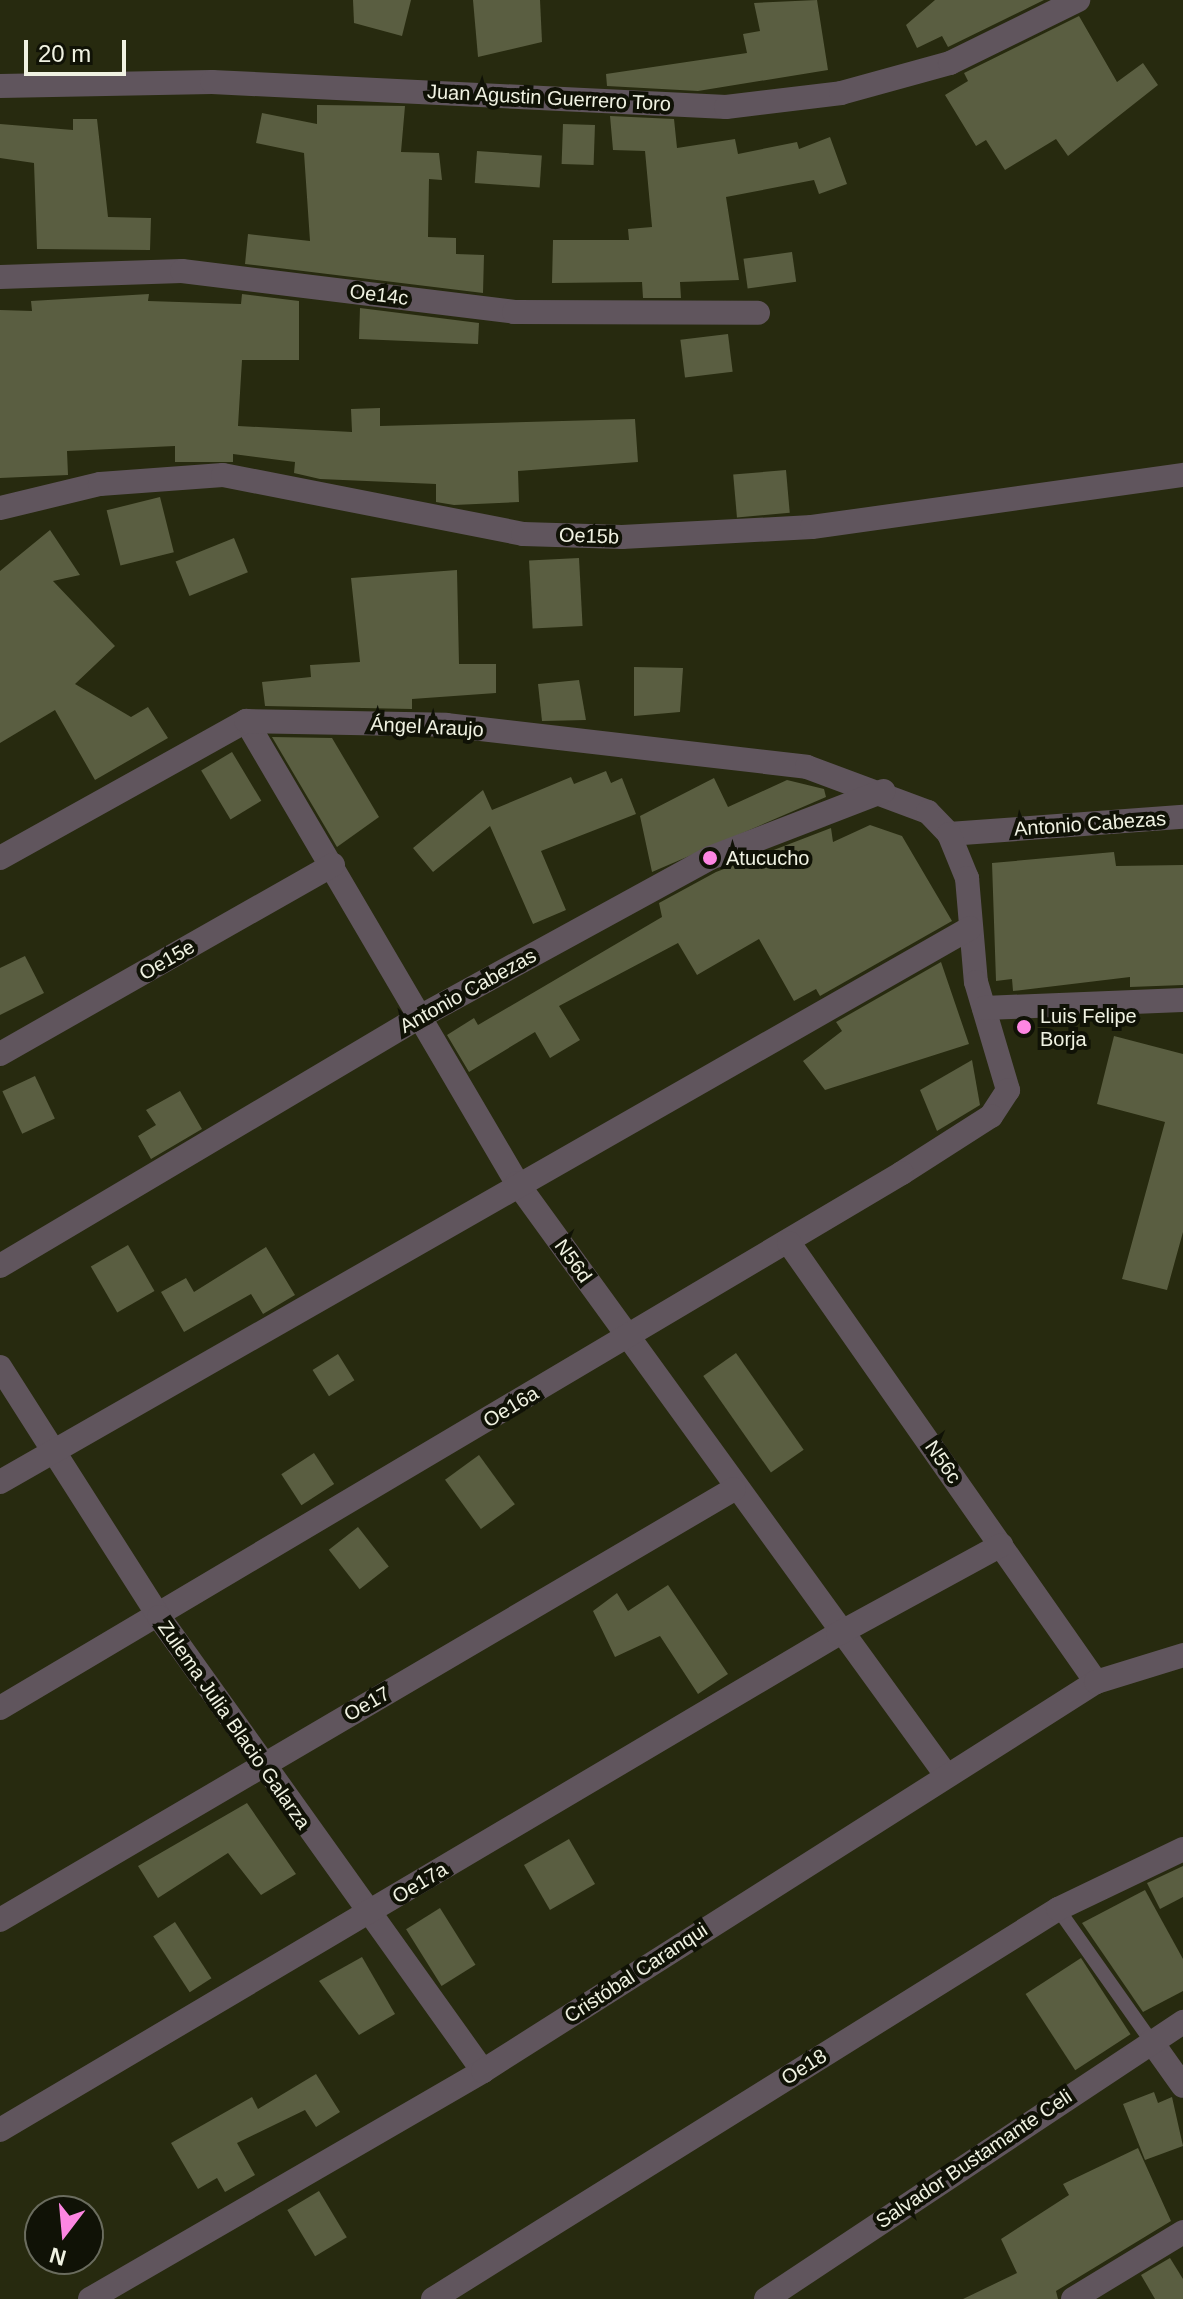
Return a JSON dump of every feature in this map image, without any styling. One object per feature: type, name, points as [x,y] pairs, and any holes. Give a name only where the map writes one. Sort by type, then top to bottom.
[{"type":"street","name":"Juan Agustin Guerrero Toro","points":[[0,86],[241,83],[726,107],[841,93],[950,63],[1078,0]]},
{"type":"street","name":"Oe14c","points":[[0,277],[182,271],[514,312],[758,313]]},
{"type":"street","name":"Oe15b","points":[[0,508],[100,484],[223,475],[523,534],[622,537],[812,527],[1183,475]]},
{"type":"street","name":"Ángel Araujo","points":[[246,721],[446,725],[711,753],[807,767],[884,791]]},
{"type":"street","points":[[0,858],[246,721]]},
{"type":"street","name":"N56d","points":[[246,721],[333,865],[416,1019],[517,1183],[838,1634],[944,1772]]},
{"type":"street","points":[[884,791],[928,812],[949,834],[967,878],[970,928],[984,1008],[1183,1000]]},
{"type":"street","name":"Antonio Cabezas","points":[[0,1266],[416,1019],[710,858],[884,791]]},
{"type":"street","name":"Antonio Cabezas","points":[[949,834],[1183,817]]},
{"type":"street","name":"Oe15e","points":[[0,1054],[333,865]]},
{"type":"street","points":[[0,1482],[517,1183],[970,928]]},
{"type":"street","name":"Oe16a","points":[[0,1708],[789,1243],[991,1116],[1008,1090],[984,1008]]},
{"type":"street","name":"N56c","points":[[789,1243],[1096,1682]]},
{"type":"street","name":"Zulema Julia Blacio Galarza","points":[[0,1367],[50,1453],[159,1617],[365,1915],[483,2071]]},
{"type":"street","name":"Oe17","points":[[0,1920],[734,1489]]},
{"type":"street","name":"Oe17a","points":[[0,2130],[838,1634],[1001,1545]]},
{"type":"street","name":"Cristóbal Caranqui","points":[[90,2299],[483,2071],[944,1772],[1096,1682],[1183,1655]]},
{"type":"street","name":"Oe18","points":[[433,2299],[1058,1909],[1183,1849]]},
{"type":"street","name":"Salvador Bustamante Celi","points":[[766,2299],[1183,2022]]},
{"type":"street","points":[[1151,2041],[1183,2086]]},
{"type":"street","points":[[1073,2299],[1183,2232]]},
{"type":"lane","points":[[1058,1909],[1151,2041]]},
{"type":"building","points":[[353,0],[411,0],[402,36],[354,23]]},
{"type":"building","points":[[473,0],[540,0],[542,42],[478,57]]},
{"type":"building","points":[[817,0],[828,70],[698,91],[607,86],[606,74],[747,53],[743,34],[760,31],[754,3]]},
{"type":"building","points":[[935,0],[1044,0],[948,47],[942,36],[917,48],[906,25]]},
{"type":"building","points":[[1079,16],[1117,82],[1143,63],[1158,85],[1068,156],[1056,139],[1005,170],[986,140],[976,146],[945,95],[968,81],[964,73]]},
{"type":"building","points":[[317,105],[405,106],[401,152],[439,153],[442,180],[429,179],[428,237],[456,238],[456,254],[484,255],[483,293],[245,264],[248,234],[310,241],[304,153],[256,143],[262,113],[317,124]]},
{"type":"building","points":[[610,116],[674,119],[677,148],[735,139],[738,154],[797,142],[799,149],[830,137],[847,184],[819,194],[814,180],[726,197],[739,280],[680,282],[681,298],[643,298],[642,282],[552,283],[553,240],[629,240],[628,229],[652,227],[645,151],[613,150]]},
{"type":"building","points":[[73,119],[97,119],[108,217],[151,218],[150,250],[37,249],[34,163],[0,158],[0,124],[73,130]]},
{"type":"building","points":[[563,124],[595,125],[594,165],[562,164]]},
{"type":"building","points":[[477,151],[542,156],[540,187],[475,183]]},
{"type":"building","points":[[792,252],[796,282],[748,289],[743,259]]},
{"type":"building","points":[[149,294],[148,301],[241,304],[242,294],[299,301],[299,360],[242,360],[238,426],[352,432],[351,409],[380,408],[380,426],[635,419],[638,462],[518,471],[519,502],[454,505],[436,502],[436,484],[320,479],[294,473],[295,462],[233,454],[233,462],[175,462],[175,446],[67,451],[68,475],[0,478],[0,310],[32,311],[31,301]]},
{"type":"building","points":[[360,308],[479,323],[478,344],[359,339]]},
{"type":"building","points":[[728,334],[733,372],[685,378],[680,340]]},
{"type":"building","points":[[786,470],[790,513],[737,517],[733,475]]},
{"type":"building","points":[[160,497],[174,552],[120,566],[107,510]]},
{"type":"building","points":[[50,530],[80,575],[53,581],[115,646],[75,684],[131,717],[148,707],[168,738],[95,780],[55,710],[0,743],[0,571]]},
{"type":"building","points":[[234,538],[248,572],[189,596],[176,562]]},
{"type":"building","points":[[579,558],[583,626],[533,629],[529,561]]},
{"type":"building","points":[[457,570],[459,664],[496,664],[496,693],[412,699],[412,709],[265,706],[262,682],[311,677],[310,665],[360,662],[351,578]]},
{"type":"building","points":[[634,667],[683,668],[680,712],[634,716]]},
{"type":"building","points":[[579,680],[586,720],[542,721],[538,684]]},
{"type":"building","points":[[272,737],[332,738],[379,817],[337,847]]},
{"type":"building","points":[[232,752],[261,801],[230,819],[201,771]]},
{"type":"building","points":[[606,771],[611,783],[622,778],[636,814],[541,851],[566,910],[533,924],[490,826],[433,872],[413,848],[483,790],[492,810],[571,777],[574,784]]},
{"type":"building","points":[[714,778],[728,807],[787,780],[824,789],[826,797],[652,872],[640,816]]},
{"type":"building","points":[[870,825],[902,836],[952,921],[820,996],[816,989],[794,1001],[759,939],[697,975],[678,943],[559,1006],[580,1040],[550,1058],[535,1032],[469,1072],[447,1035],[474,1018],[478,1025],[662,917],[659,903],[716,872],[831,828],[833,842]]},
{"type":"building","points":[[1114,852],[1116,866],[1183,865],[1183,985],[1130,987],[1130,977],[1013,991],[1012,979],[996,981],[992,863]]},
{"type":"building","points":[[25,956],[44,993],[0,1015],[0,968]]},
{"type":"building","points":[[941,962],[969,1044],[825,1090],[803,1061],[842,1031],[836,1022]]},
{"type":"building","points":[[1114,1036],[1183,1054],[1183,1232],[1167,1290],[1122,1279],[1165,1122],[1097,1104]]},
{"type":"building","points":[[972,1060],[980,1105],[937,1131],[920,1090]]},
{"type":"building","points":[[35,1076],[55,1119],[22,1134],[2,1091]]},
{"type":"building","points":[[180,1091],[202,1129],[151,1159],[138,1136],[156,1125],[146,1110]]},
{"type":"building","points":[[128,1245],[154,1291],[117,1312],[91,1266]]},
{"type":"building","points":[[266,1247],[295,1295],[263,1314],[251,1294],[184,1332],[161,1292],[186,1278],[194,1292]]},
{"type":"building","points":[[736,1353],[804,1450],[771,1473],[703,1376]]},
{"type":"building","points":[[338,1354],[354,1380],[329,1396],[313,1370]]},
{"type":"building","points":[[314,1453],[334,1484],[301,1505],[281,1474]]},
{"type":"building","points":[[479,1455],[515,1504],[481,1529],[445,1480]]},
{"type":"building","points":[[358,1527],[389,1566],[360,1589],[329,1550]]},
{"type":"building","points":[[668,1585],[728,1674],[698,1694],[660,1636],[615,1657],[593,1611],[617,1593],[628,1611]]},
{"type":"building","points":[[247,1803],[296,1874],[261,1895],[228,1853],[158,1898],[138,1866]]},
{"type":"building","points":[[569,1839],[595,1884],[550,1910],[524,1865]]},
{"type":"building","points":[[1183,1866],[1183,1897],[1160,1909],[1147,1883]]},
{"type":"building","points":[[1145,1890],[1183,1959],[1183,1991],[1143,2012],[1082,1923]]},
{"type":"building","points":[[440,1908],[476,1965],[442,1986],[406,1929]]},
{"type":"building","points":[[175,1922],[211,1978],[190,1992],[153,1936]]},
{"type":"building","points":[[362,1957],[395,2014],[359,2035],[319,1981]]},
{"type":"building","points":[[1081,1958],[1131,2034],[1075,2070],[1026,1994]]},
{"type":"building","points":[[316,2074],[340,2112],[316,2127],[305,2110],[237,2143],[255,2175],[225,2192],[217,2178],[198,2189],[171,2143],[252,2097],[258,2109]]},
{"type":"building","points":[[1154,2092],[1158,2103],[1172,2097],[1183,2146],[1145,2160],[1123,2104]]},
{"type":"building","points":[[1138,2148],[1171,2221],[1056,2291],[1058,2299],[963,2299],[1017,2273],[1001,2239],[1069,2195],[1063,2184]]},
{"type":"building","points":[[319,2191],[347,2237],[315,2256],[287,2210]]},
{"type":"building","points":[[1170,2258],[1183,2279],[1183,2299],[1155,2299],[1141,2275]]},
{"type":"place","name":"Atucucho","points":[[710,858]]},
{"type":"place","name":"Luis Felipe Borja","points":[[1024,1027]]}]
